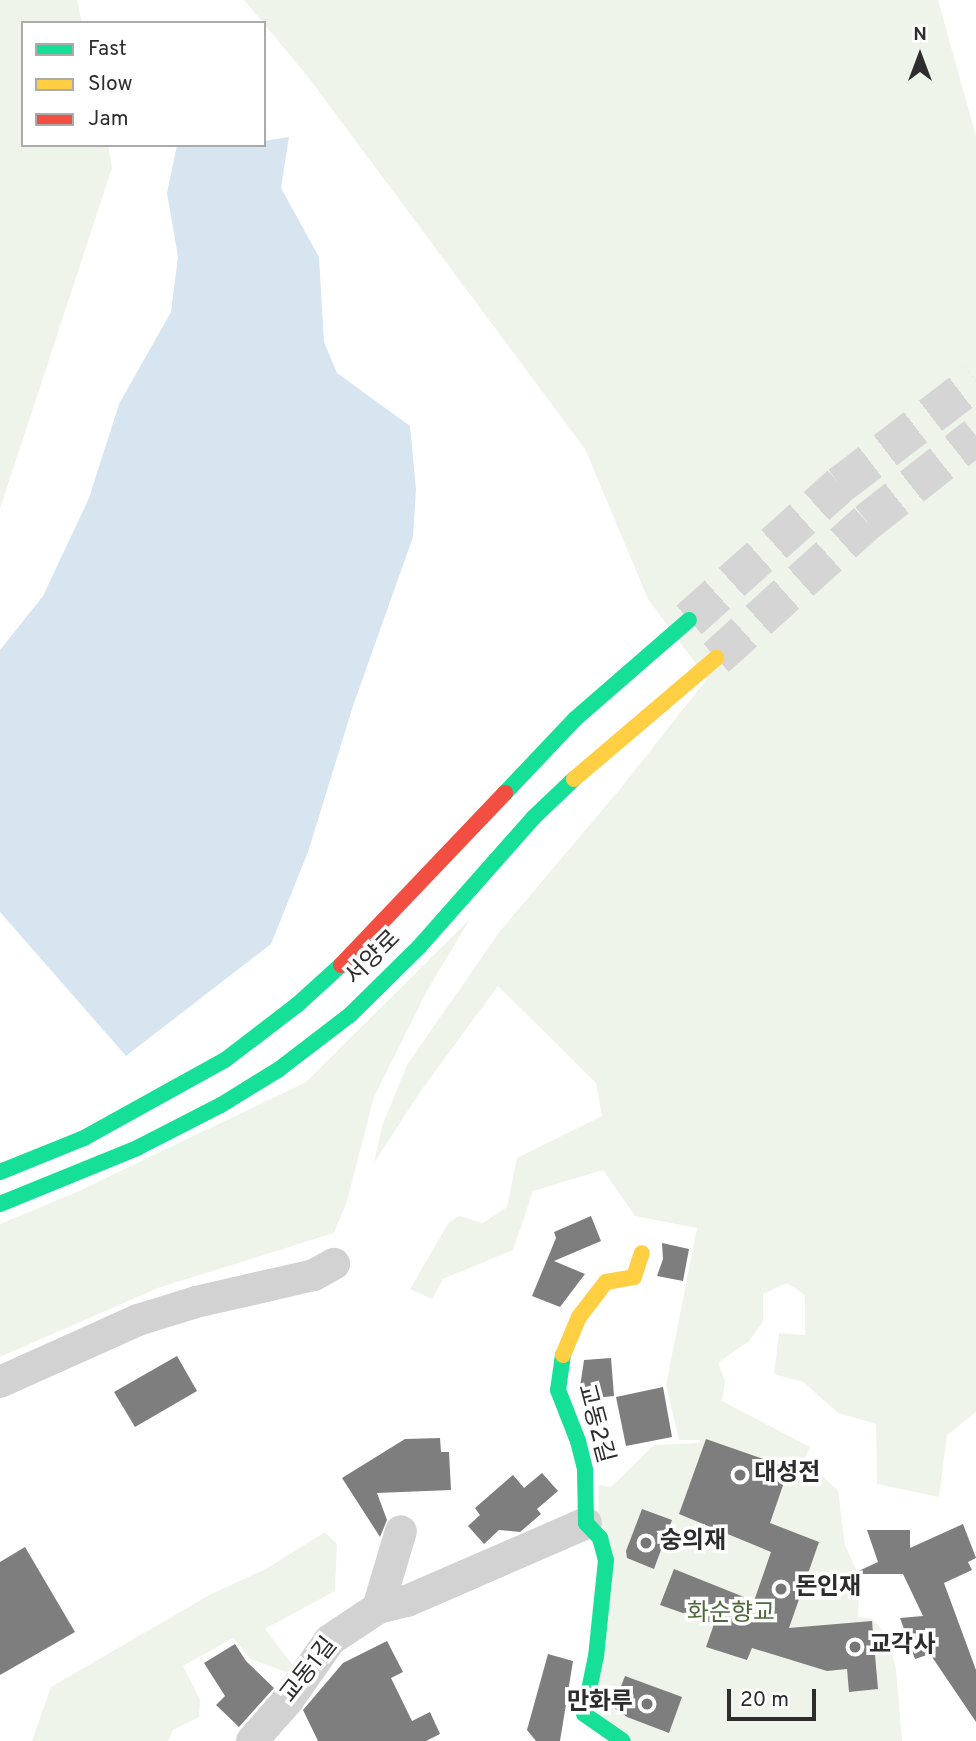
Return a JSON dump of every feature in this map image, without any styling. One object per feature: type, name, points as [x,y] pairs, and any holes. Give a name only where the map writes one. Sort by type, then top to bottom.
[{"type":"main road","name":"서양로","points":[[0,1172],[84,1138],[168,1094],[225,1060],[297,1005],[360,948],[575,719],[689,620]]},
{"type":"main road","name":"서양로","points":[[0,1204],[137,1148],[221,1105],[278,1070],[350,1015],[419,947],[533,818],[596,758],[716,658]]},
{"type":"main road","name":"교동2길","points":[[586,1523],[585,1469],[578,1441],[558,1390],[561,1359],[579,1317],[606,1282],[634,1277],[642,1253]]},
{"type":"main road","points":[[586,1523],[600,1538],[606,1560],[596,1656],[584,1714],[623,1741]]},
{"type":"street","points":[[0,1382],[138,1320],[196,1302],[314,1275],[334,1265]]},
{"type":"street","name":"교동1길","points":[[252,1741],[288,1700],[330,1640],[378,1608],[407,1601],[586,1523]]},
{"type":"street","points":[[378,1608],[401,1531]]},
{"type":"green space","points":[[0,0],[77,0],[82,21],[21,21],[21,147],[108,147],[112,168],[0,509]]},
{"type":"green space","name":"화순향교","points":[[244,0],[938,0],[976,136],[976,1412],[947,1435],[939,1497],[877,1484],[876,1424],[838,1413],[803,1382],[774,1374],[779,1333],[805,1335],[805,1295],[787,1283],[763,1294],[763,1322],[749,1341],[718,1363],[725,1381],[722,1401],[810,1447],[804,1460],[838,1490],[845,1545],[860,1578],[858,1617],[873,1619],[888,1638],[896,1669],[902,1741],[632,1741],[595,1712],[599,1485],[611,1487],[654,1445],[698,1443],[700,1440],[679,1440],[666,1385],[697,1228],[635,1216],[603,1170],[533,1191],[513,1250],[443,1279],[432,1299],[410,1289],[449,1222],[459,1216],[483,1223],[507,1207],[517,1158],[602,1116],[596,1083],[498,986],[420,1092],[374,1163],[382,1126],[407,1065],[500,931],[620,789],[707,679],[648,599],[585,449],[308,77],[266,26],[266,21],[261,21]]},
{"type":"green space","points":[[470,919],[428,989],[374,1097],[347,1201],[334,1233],[158,1288],[0,1357],[0,1224],[79,1191],[306,1082]]},
{"type":"green space","points":[[325,1532],[337,1544],[335,1591],[265,1629],[295,1668],[288,1673],[251,1659],[233,1638],[183,1666],[200,1700],[199,1717],[173,1730],[168,1741],[32,1741],[51,1687],[211,1594],[264,1570]]},
{"type":"shaded area","points":[[289,137],[281,188],[319,257],[324,342],[337,373],[410,426],[416,489],[413,537],[353,706],[308,852],[271,944],[126,1056],[0,912],[0,650],[43,596],[89,498],[119,404],[171,312],[178,257],[167,193],[177,147],[266,147],[266,141]]},
{"type":"building","points":[[591,1216],[601,1241],[554,1261],[585,1274],[560,1307],[532,1296],[556,1238],[554,1232]]},
{"type":"building","points":[[662,1243],[689,1249],[683,1281],[657,1276],[663,1259]]},
{"type":"building","points":[[177,1356],[197,1391],[135,1427],[114,1392]]},
{"type":"building","points":[[611,1358],[614,1396],[585,1399],[580,1387],[584,1360]]},
{"type":"building","points":[[663,1387],[672,1437],[626,1446],[616,1397]]},
{"type":"building","points":[[440,1438],[441,1452],[449,1452],[451,1490],[377,1493],[387,1520],[380,1537],[342,1478],[405,1439]]},
{"type":"building","points":[[706,1439],[789,1468],[770,1523],[819,1542],[789,1628],[872,1621],[878,1689],[849,1692],[847,1669],[827,1671],[752,1648],[747,1660],[706,1647],[714,1624],[660,1605],[674,1569],[754,1601],[771,1552],[679,1514]]},
{"type":"building","points":[[542,1473],[558,1491],[537,1509],[541,1514],[520,1532],[499,1530],[484,1544],[468,1526],[480,1515],[475,1508],[513,1475],[524,1488]]},
{"type":"building","name":"숭의재","points":[[642,1509],[672,1520],[654,1569],[627,1558],[626,1551]]},
{"type":"building","points":[[963,1524],[976,1558],[968,1562],[972,1570],[944,1583],[976,1670],[976,1722],[930,1654],[915,1659],[900,1618],[923,1616],[903,1574],[852,1574],[878,1562],[867,1530],[910,1530],[910,1548]]},
{"type":"building","points":[[25,1547],[75,1632],[0,1675],[0,1562]]},
{"type":"building","points":[[387,1641],[403,1672],[391,1678],[412,1721],[430,1712],[440,1734],[426,1741],[318,1741],[303,1710],[343,1663]]},
{"type":"building","points":[[235,1644],[246,1661],[274,1688],[239,1727],[216,1705],[225,1696],[204,1663]]},
{"type":"building","points":[[548,1654],[573,1661],[560,1741],[536,1741],[527,1730]]},
{"type":"building","name":"만화루","points":[[625,1676],[682,1697],[669,1733],[627,1717],[613,1707]]},
{"type":"tunnel","points":[[689,620],[840,485],[976,381]]},
{"type":"tunnel","points":[[716,658],[867,522],[976,436]]},
{"type":"traffic: fast","points":[[505,793],[575,719],[689,620]]},
{"type":"traffic: fast","points":[[0,1204],[137,1148],[221,1105],[278,1070],[350,1015],[419,947],[533,818],[574,779]]},
{"type":"traffic: fast","points":[[0,1172],[84,1138],[225,1060],[297,1005],[341,965]]},
{"type":"traffic: fast","points":[[563,1355],[558,1390],[578,1441],[585,1470],[586,1523],[600,1538],[606,1560],[596,1656],[584,1714],[623,1741]]},
{"type":"traffic: slow","points":[[574,779],[716,658]]},
{"type":"traffic: slow","points":[[563,1355],[579,1317],[606,1282],[634,1277],[642,1253]]},
{"type":"traffic: jam","points":[[341,965],[505,793]]},
{"type":"place","name":"대성전","points":[[740,1475]]},
{"type":"place","name":"숭의재","points":[[646,1543]]},
{"type":"place","name":"돈인재","points":[[781,1589]]},
{"type":"place","name":"교각사","points":[[855,1647]]},
{"type":"place","name":"만화루","points":[[647,1704]]}]
